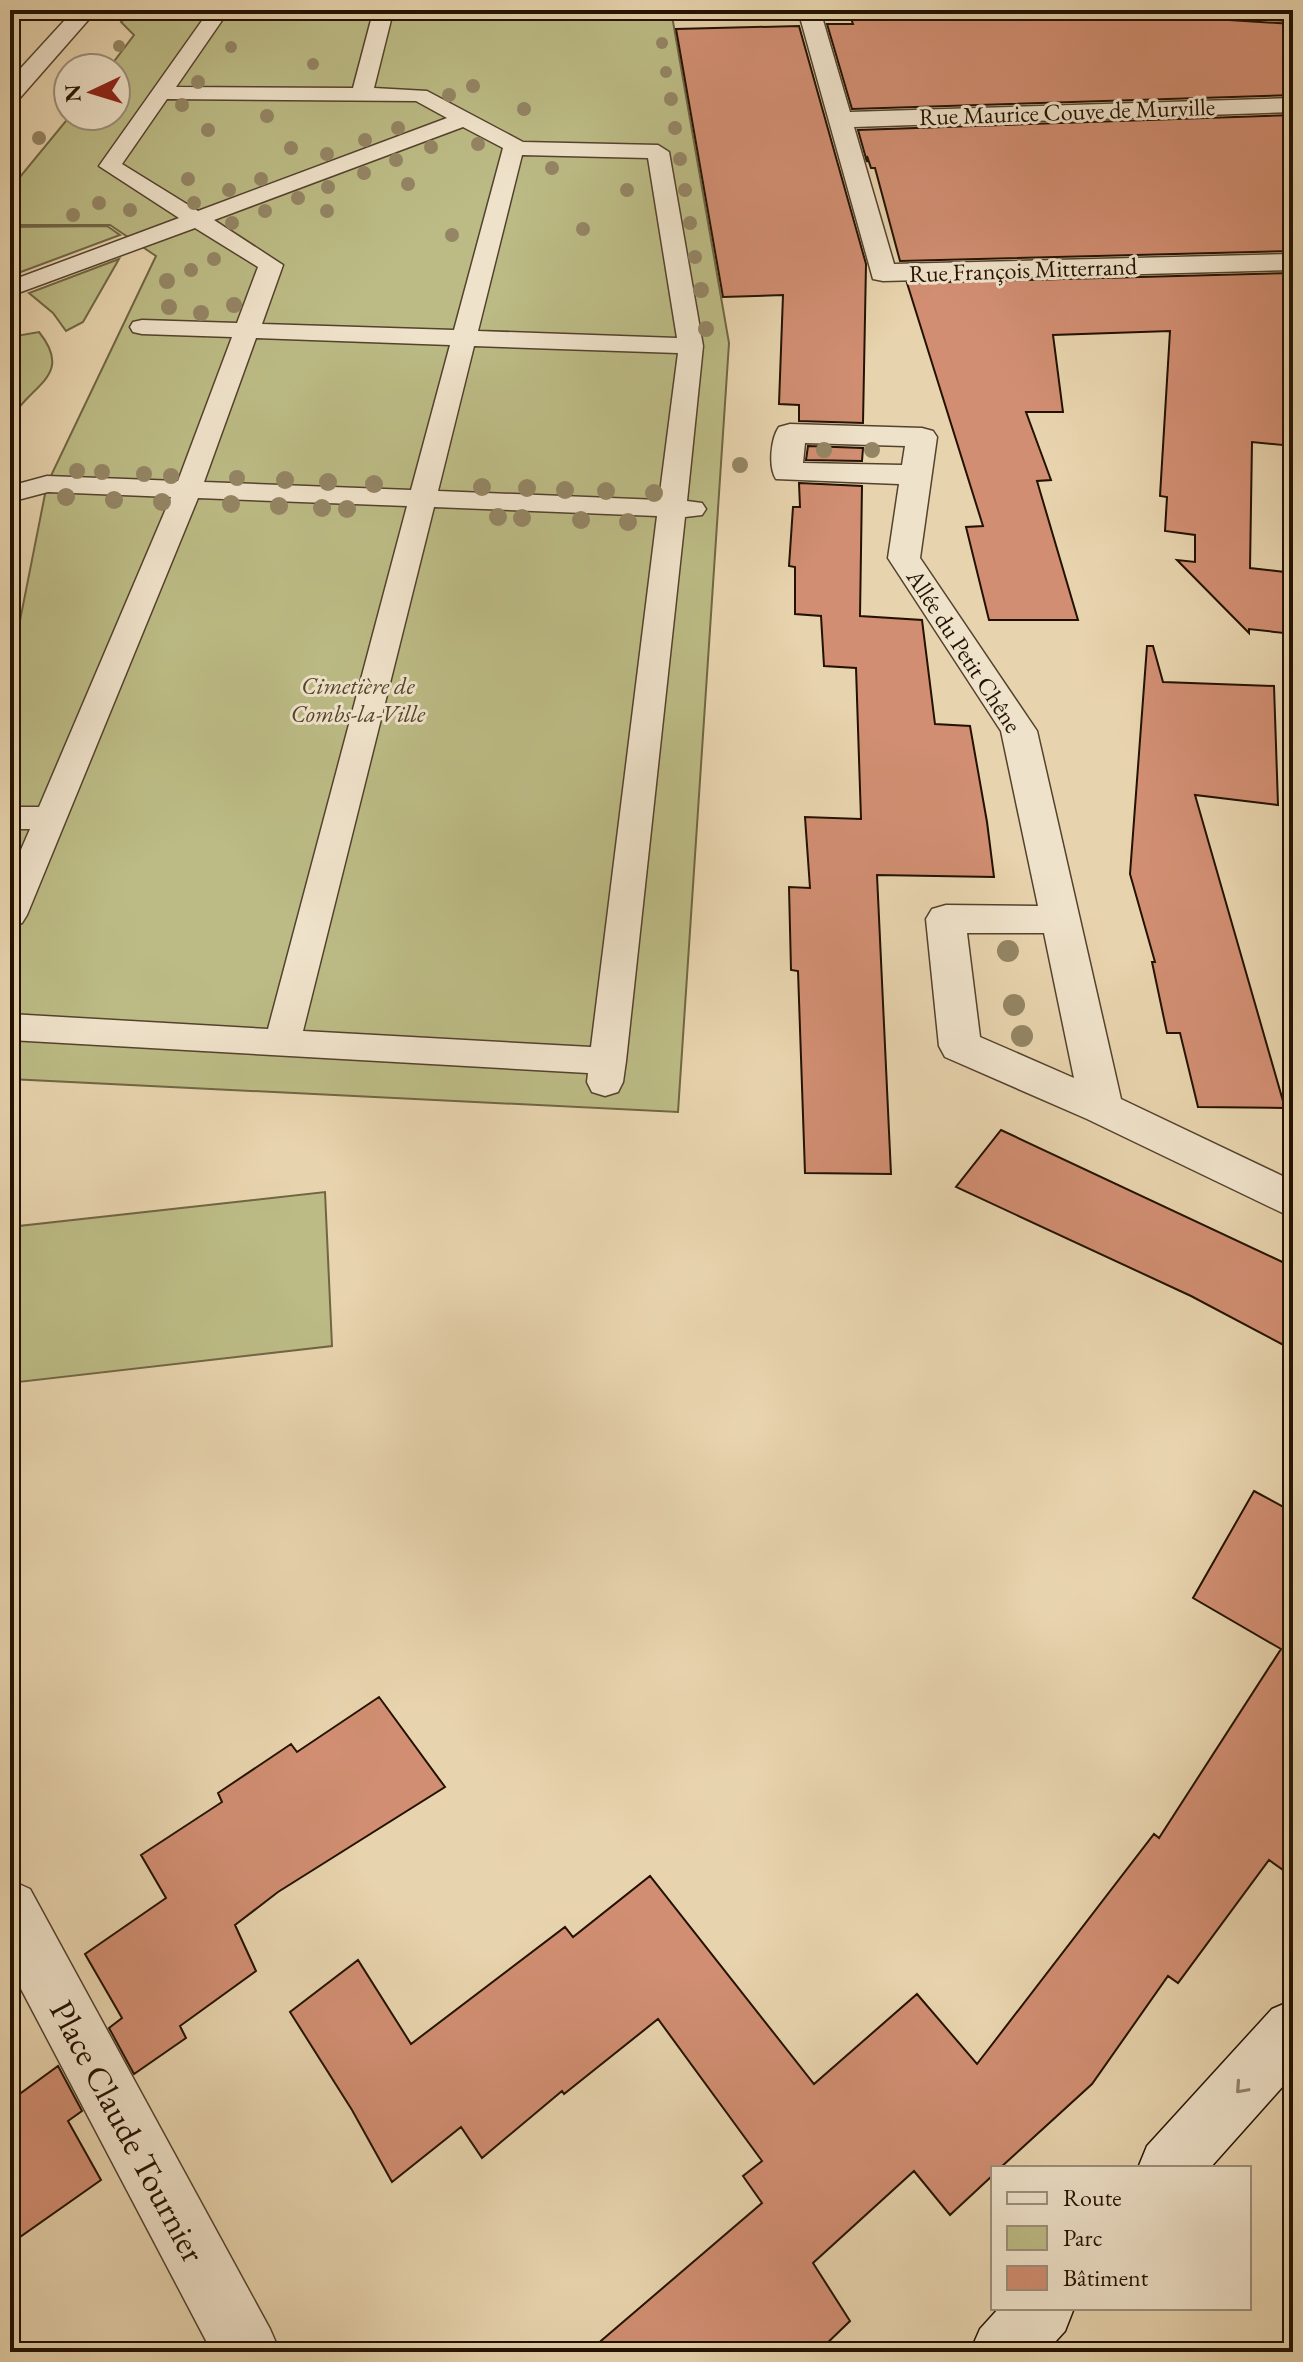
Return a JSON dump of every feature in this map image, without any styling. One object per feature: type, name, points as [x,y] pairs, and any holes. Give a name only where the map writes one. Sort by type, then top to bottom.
[{"type":"street","points":[[10,94],[86,10]]},
{"type":"street","name":"Rue François Mitterrand","points":[[809,10],[883,273],[1293,262]]},
{"type":"street","points":[[1231,10],[1293,14]]},
{"type":"street","points":[[10,62],[36,64]]},
{"type":"street","name":"Rue Maurice Couve de Murville","points":[[840,120],[1293,105]]},
{"type":"street","name":"Allée du Petit Chêne","points":[[917,475],[904,558],[1019,731],[1102,1108]]},
{"type":"street","points":[[1061,920],[946,919],[960,1046],[1102,1108],[1293,1201]]},
{"type":"street","name":"Place Claude Tournier","points":[[10,1909],[247,2352]]},
{"type":"street","points":[[1171,2166],[1293,2030]]},
{"type":"street","points":[[1003,2352],[1040,2310]]},
{"type":"lane","points":[[10,915],[188,490],[271,265],[110,166],[213,19]]},
{"type":"lane","points":[[362,94],[381,20]]},
{"type":"lane","points":[[161,93],[420,95],[514,145],[282,1043]]},
{"type":"lane","points":[[10,289],[464,119]]},
{"type":"lane","points":[[10,1027],[282,1043],[607,1071],[682,508],[691,346],[658,152],[514,148]]},
{"type":"lane","points":[[142,327],[691,346]]},
{"type":"lane","points":[[10,494],[47,484],[682,508]]},
{"type":"lane","points":[[10,818],[50,818]]},
{"type":"green space","name":"Cimetière de Combs-la-Ville","points":[[133,10],[671,10],[729,343],[678,1112],[10,1079],[10,671],[47,484],[156,256],[110,225],[10,225],[10,189],[57,132],[132,132],[132,52],[121,52],[134,35],[121,22]]},
{"type":"green space","points":[[107,226],[120,235],[10,276],[10,227]]},
{"type":"green space","points":[[119,259],[83,322],[66,331],[53,313],[29,293]]},
{"type":"green space","points":[[39,332],[49,348],[52,361],[50,372],[25,400],[10,424],[10,337]]},
{"type":"green space","points":[[325,1192],[332,1346],[10,1383],[10,1227]]},
{"type":"building","points":[[848,10],[1003,10],[1003,13],[1119,20],[1119,13],[1293,24],[1293,95],[852,109],[827,24],[853,24]]},
{"type":"building","points":[[799,26],[866,264],[863,423],[799,421],[799,405],[779,404],[783,295],[723,297],[676,29]]},
{"type":"building","points":[[1293,115],[1293,251],[900,261],[875,168],[871,168],[867,156],[867,162],[858,130]]},
{"type":"building","points":[[1293,273],[1293,446],[1252,442],[1250,568],[1293,573],[1293,634],[1249,629],[1249,633],[1177,560],[1195,562],[1195,535],[1165,531],[1167,497],[1160,496],[1170,331],[1053,335],[1063,412],[1026,412],[1051,480],[1037,481],[1078,620],[989,620],[966,527],[983,526],[907,283]]},
{"type":"building","points":[[808,446],[863,448],[862,461],[806,460]]},
{"type":"building","points":[[799,483],[862,486],[860,616],[922,620],[935,724],[970,726],[987,822],[994,877],[877,875],[891,1174],[805,1173],[798,971],[791,970],[789,887],[810,888],[805,817],[861,819],[856,668],[824,666],[821,616],[795,614],[795,567],[789,566],[793,507],[800,507]]},
{"type":"building","points":[[1147,646],[1153,646],[1163,682],[1274,686],[1278,805],[1195,795],[1285,1108],[1198,1107],[1180,1033],[1167,1033],[1152,962],[1155,962],[1130,874]]},
{"type":"building","points":[[1001,1130],[1293,1267],[1293,1350],[1191,1296],[956,1187]]},
{"type":"building","points":[[1254,1491],[1293,1512],[1293,1877],[1269,1860],[1178,1983],[1168,1976],[1092,2084],[1002,2166],[991,2166],[991,2177],[950,2215],[914,2171],[813,2263],[850,2321],[818,2352],[588,2352],[762,2203],[743,2176],[762,2161],[658,2019],[564,2094],[562,2091],[482,2158],[461,2127],[392,2182],[352,2110],[290,2012],[358,1960],[411,2044],[565,1927],[573,1937],[650,1876],[814,2084],[917,1994],[977,2064],[1154,1834],[1159,1838],[1281,1649],[1193,1598]]},
{"type":"building","points":[[379,1697],[445,1787],[278,1892],[235,1925],[256,1971],[180,2026],[186,2038],[134,2074],[109,2028],[122,2018],[85,1954],[166,1898],[141,1855],[222,1802],[218,1793],[291,1744],[297,1752]]},
{"type":"building","points":[[58,2066],[82,2111],[68,2121],[101,2180],[10,2244],[10,2101]]}]
